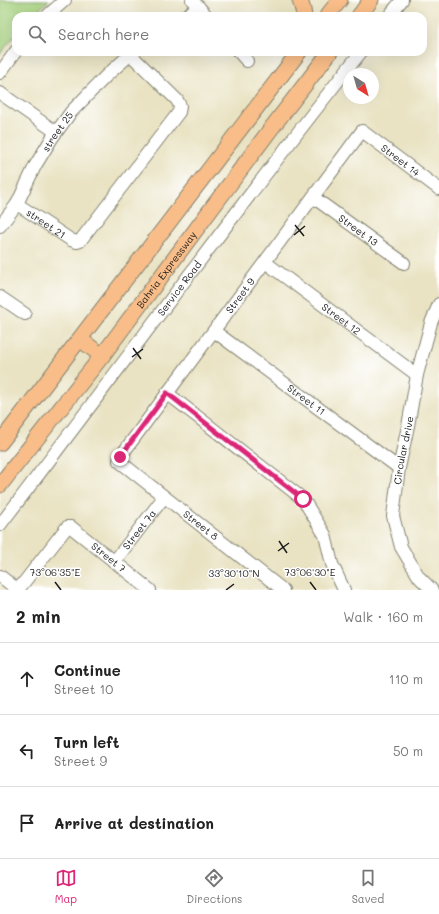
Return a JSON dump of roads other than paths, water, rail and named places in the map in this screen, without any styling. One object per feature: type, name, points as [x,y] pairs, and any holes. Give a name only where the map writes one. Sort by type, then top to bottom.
[{"type":"main road","points":[[300,0],[303,12]]},
{"type":"main road","points":[[330,12],[340,0]]},
{"type":"main road","points":[[361,12],[371,0]]},
{"type":"main road","points":[[0,443],[296,56]]},
{"type":"main road","name":"Bahria Expressway","points":[[0,485],[102,356],[327,56]]},
{"type":"main road","points":[[80,339],[102,356]]},
{"type":"street","points":[[52,12],[65,0]]},
{"type":"street","points":[[392,12],[402,0]]},
{"type":"street","points":[[0,73],[12,56]]},
{"type":"street","name":"street 25","points":[[0,226],[17,204],[35,166],[56,132],[71,112],[106,76],[129,56]]},
{"type":"street","name":"street 21","points":[[17,204],[71,240],[77,242],[87,232],[180,109],[178,100],[135,56]]},
{"type":"street","name":"Service Road","points":[[0,525],[200,260],[358,56]]},
{"type":"street","points":[[0,93],[56,132]]},
{"type":"street","name":"Street 14","points":[[362,131],[439,190]]},
{"type":"street","name":"Street 9","points":[[119,461],[120,457],[167,393],[362,131]]},
{"type":"street","name":"Street 13","points":[[313,197],[404,263]]},
{"type":"street","points":[[183,247],[200,260]]},
{"type":"street","name":"Street 12","points":[[265,262],[417,375]]},
{"type":"street","points":[[0,297],[25,314]]},
{"type":"street","name":"Circular drive","points":[[432,590],[419,577],[401,546],[393,516],[398,468],[408,426],[417,375],[431,323],[439,304]]},
{"type":"street","name":"Street 11","points":[[214,331],[398,468]]},
{"type":"street","points":[[167,393],[303,499],[325,535],[332,564],[344,590]]},
{"type":"street","name":"Street 8","points":[[119,461],[283,590]]},
{"type":"street","name":"Street 7a","points":[[114,562],[164,497]]},
{"type":"street","name":"Street 7","points":[[18,590],[66,527],[71,527],[150,590]]},
{"type":"street","points":[[0,576],[18,590]]}]
